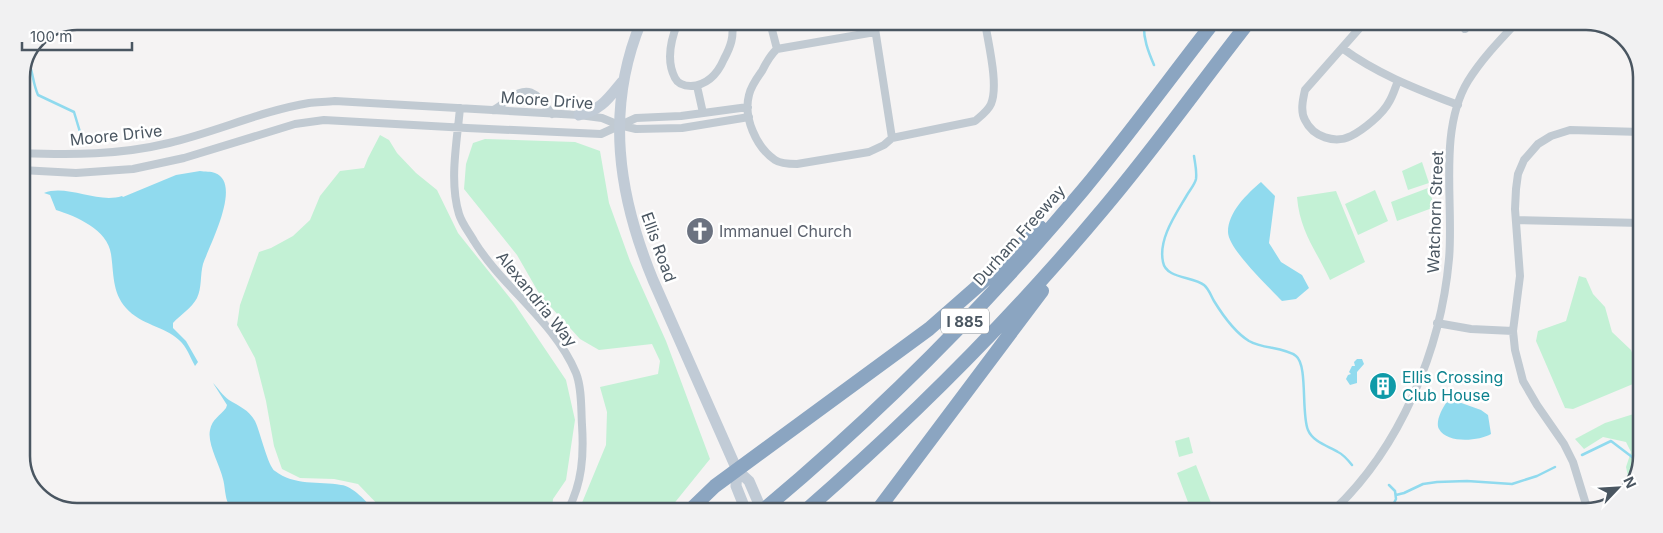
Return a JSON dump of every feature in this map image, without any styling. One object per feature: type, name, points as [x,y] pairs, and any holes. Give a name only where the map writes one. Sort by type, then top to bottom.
[{"type":"highway","name":"Durham Freeway","points":[[771,503],[894,392],[972,314],[1052,226],[1133,128],[1208,30]]},
{"type":"highway","name":"I 885","points":[[813,503],[883,440],[975,351],[1052,268],[1155,145],[1243,30]]},
{"type":"highway","points":[[697,503],[737,470],[899,352],[958,305],[1046,221],[1133,128]]},
{"type":"highway","points":[[883,503],[1104,208]]},
{"type":"main road","name":"Ellis Road","points":[[638,30],[630,50],[622,82],[619,125],[625,189],[630,217],[640,249],[737,470],[749,481],[759,503]]},
{"type":"main road","points":[[579,115],[589,113],[600,107],[622,82]]},
{"type":"main road","name":"Ellis Road","points":[[737,470],[736,486],[743,503]]},
{"type":"street","points":[[675,30],[670,51],[674,77],[686,86],[697,86],[709,80],[720,68],[732,39],[732,30]]},
{"type":"street","points":[[772,30],[777,49]]},
{"type":"street","points":[[892,138],[875,32],[777,49],[769,57],[749,94],[749,117],[756,137],[775,160],[782,163],[797,164],[869,152],[892,138],[976,121],[985,112],[991,105],[994,81],[986,30]]},
{"type":"street","points":[[1358,30],[1305,90],[1302,104],[1304,120],[1313,132],[1325,138],[1337,140],[1350,136],[1378,116],[1389,104],[1398,81]]},
{"type":"street","name":"Watchorn Street","points":[[1341,503],[1373,466],[1389,442],[1421,378],[1445,290],[1449,259],[1451,222],[1449,154],[1452,128],[1466,83],[1509,30]]},
{"type":"street","points":[[1342,48],[1362,63],[1398,81],[1458,106]]},
{"type":"street","points":[[697,86],[703,113]]},
{"type":"street","points":[[493,110],[515,94],[526,91],[535,94],[552,114]]},
{"type":"street","name":"Moore Drive","points":[[30,153],[85,155],[134,150],[170,143],[282,109],[310,103],[335,101],[579,115],[602,118],[619,125]]},
{"type":"street","points":[[619,125],[636,118],[681,116],[748,107]]},
{"type":"street","name":"Alexandria Way","points":[[460,108],[454,167],[459,215],[486,259],[536,314],[562,347],[576,374],[580,394],[583,442],[580,482],[572,503]]},
{"type":"street","points":[[619,125],[636,129],[682,128],[749,117]]},
{"type":"street","name":"Moore Drive","points":[[30,170],[76,173],[133,169],[184,158],[295,124],[324,120],[601,134],[619,125]]},
{"type":"street","points":[[1586,503],[1573,462],[1564,444],[1523,381],[1515,350],[1513,331],[1520,276],[1516,220],[1518,174],[1524,160],[1538,144],[1551,136],[1570,130],[1633,132]]},
{"type":"street","points":[[1516,220],[1633,223]]},
{"type":"street","points":[[1437,323],[1471,329],[1513,331]]},
{"type":"green space","points":[[380,135],[389,140],[397,153],[416,173],[437,190],[458,233],[514,303],[566,380],[575,420],[566,480],[553,499],[553,503],[376,503],[358,484],[334,479],[300,478],[282,469],[274,446],[266,401],[255,358],[237,325],[240,305],[259,252],[293,236],[310,220],[320,196],[340,171],[364,168]]},
{"type":"green space","points":[[485,139],[575,142],[600,151],[609,203],[630,261],[666,341],[710,459],[674,503],[582,503],[606,445],[607,412],[600,387],[658,374],[660,361],[652,344],[599,350],[580,339],[540,295],[517,255],[464,189],[466,164],[473,143]]},
{"type":"green space","points":[[1422,162],[1429,183],[1408,190],[1402,171]]},
{"type":"green space","points":[[1428,188],[1435,207],[1397,221],[1391,202]]},
{"type":"green space","points":[[1375,190],[1388,221],[1358,235],[1345,204]]},
{"type":"green space","points":[[1336,191],[1365,262],[1330,280],[1301,221],[1297,197]]},
{"type":"green space","points":[[1579,276],[1586,278],[1593,294],[1605,307],[1612,332],[1631,350],[1633,356],[1633,384],[1573,409],[1565,408],[1536,341],[1538,331],[1566,321]]},
{"type":"green space","points":[[1633,414],[1633,462],[1628,477],[1626,467],[1631,452],[1626,442],[1603,437],[1584,449],[1575,439],[1605,423]]},
{"type":"green space","points":[[1189,437],[1193,453],[1179,457],[1175,441]]},
{"type":"green space","points":[[1196,465],[1211,503],[1188,503],[1177,473]]},
{"type":"water","points":[[200,171],[215,173],[223,179],[226,189],[222,216],[203,264],[199,294],[192,305],[173,323],[173,328],[186,341],[198,362],[195,366],[179,340],[166,331],[138,318],[121,302],[114,282],[109,245],[98,231],[73,216],[56,210],[50,195],[44,193],[63,191],[103,198],[123,197],[176,175]]},
{"type":"water","points":[[1261,182],[1275,196],[1269,243],[1281,262],[1302,275],[1309,288],[1296,299],[1282,301],[1242,258],[1230,239],[1228,232],[1231,217],[1244,198]]},
{"type":"water","points":[[1357,359],[1362,359],[1364,364],[1357,372],[1357,383],[1350,385],[1346,379],[1351,374],[1349,372],[1352,366],[1355,366],[1354,362]]},
{"type":"water","points":[[213,383],[227,398],[253,417],[272,468],[282,476],[298,481],[346,486],[367,503],[228,503],[223,479],[210,442],[212,423],[227,405]]},
{"type":"water","points":[[1453,400],[1481,410],[1488,415],[1491,434],[1464,440],[1443,434],[1438,426],[1438,419],[1446,403]]},
{"type":"waterway","points":[[1144,30],[1146,44],[1154,65]]},
{"type":"waterway","points":[[31,69],[38,95],[74,112],[80,132]]},
{"type":"waterway","points":[[1194,156],[1195,181],[1173,218],[1165,236],[1162,253],[1165,268],[1169,272],[1204,285],[1230,323],[1249,341],[1286,351],[1296,356],[1300,361],[1302,369],[1306,423],[1310,434],[1317,441],[1342,455],[1352,465]]},
{"type":"waterway","points":[[1582,455],[1611,441],[1633,458]]},
{"type":"waterway","points":[[1396,495],[1423,484],[1437,482],[1467,481],[1512,484],[1537,476],[1555,467]]},
{"type":"waterway","points":[[1389,485],[1395,491],[1396,499],[1394,503]]},
{"type":"place","name":"Immanuel Church","points":[[700,231]]},
{"type":"place","name":"Ellis Crossing Club House","points":[[1383,386]]}]
